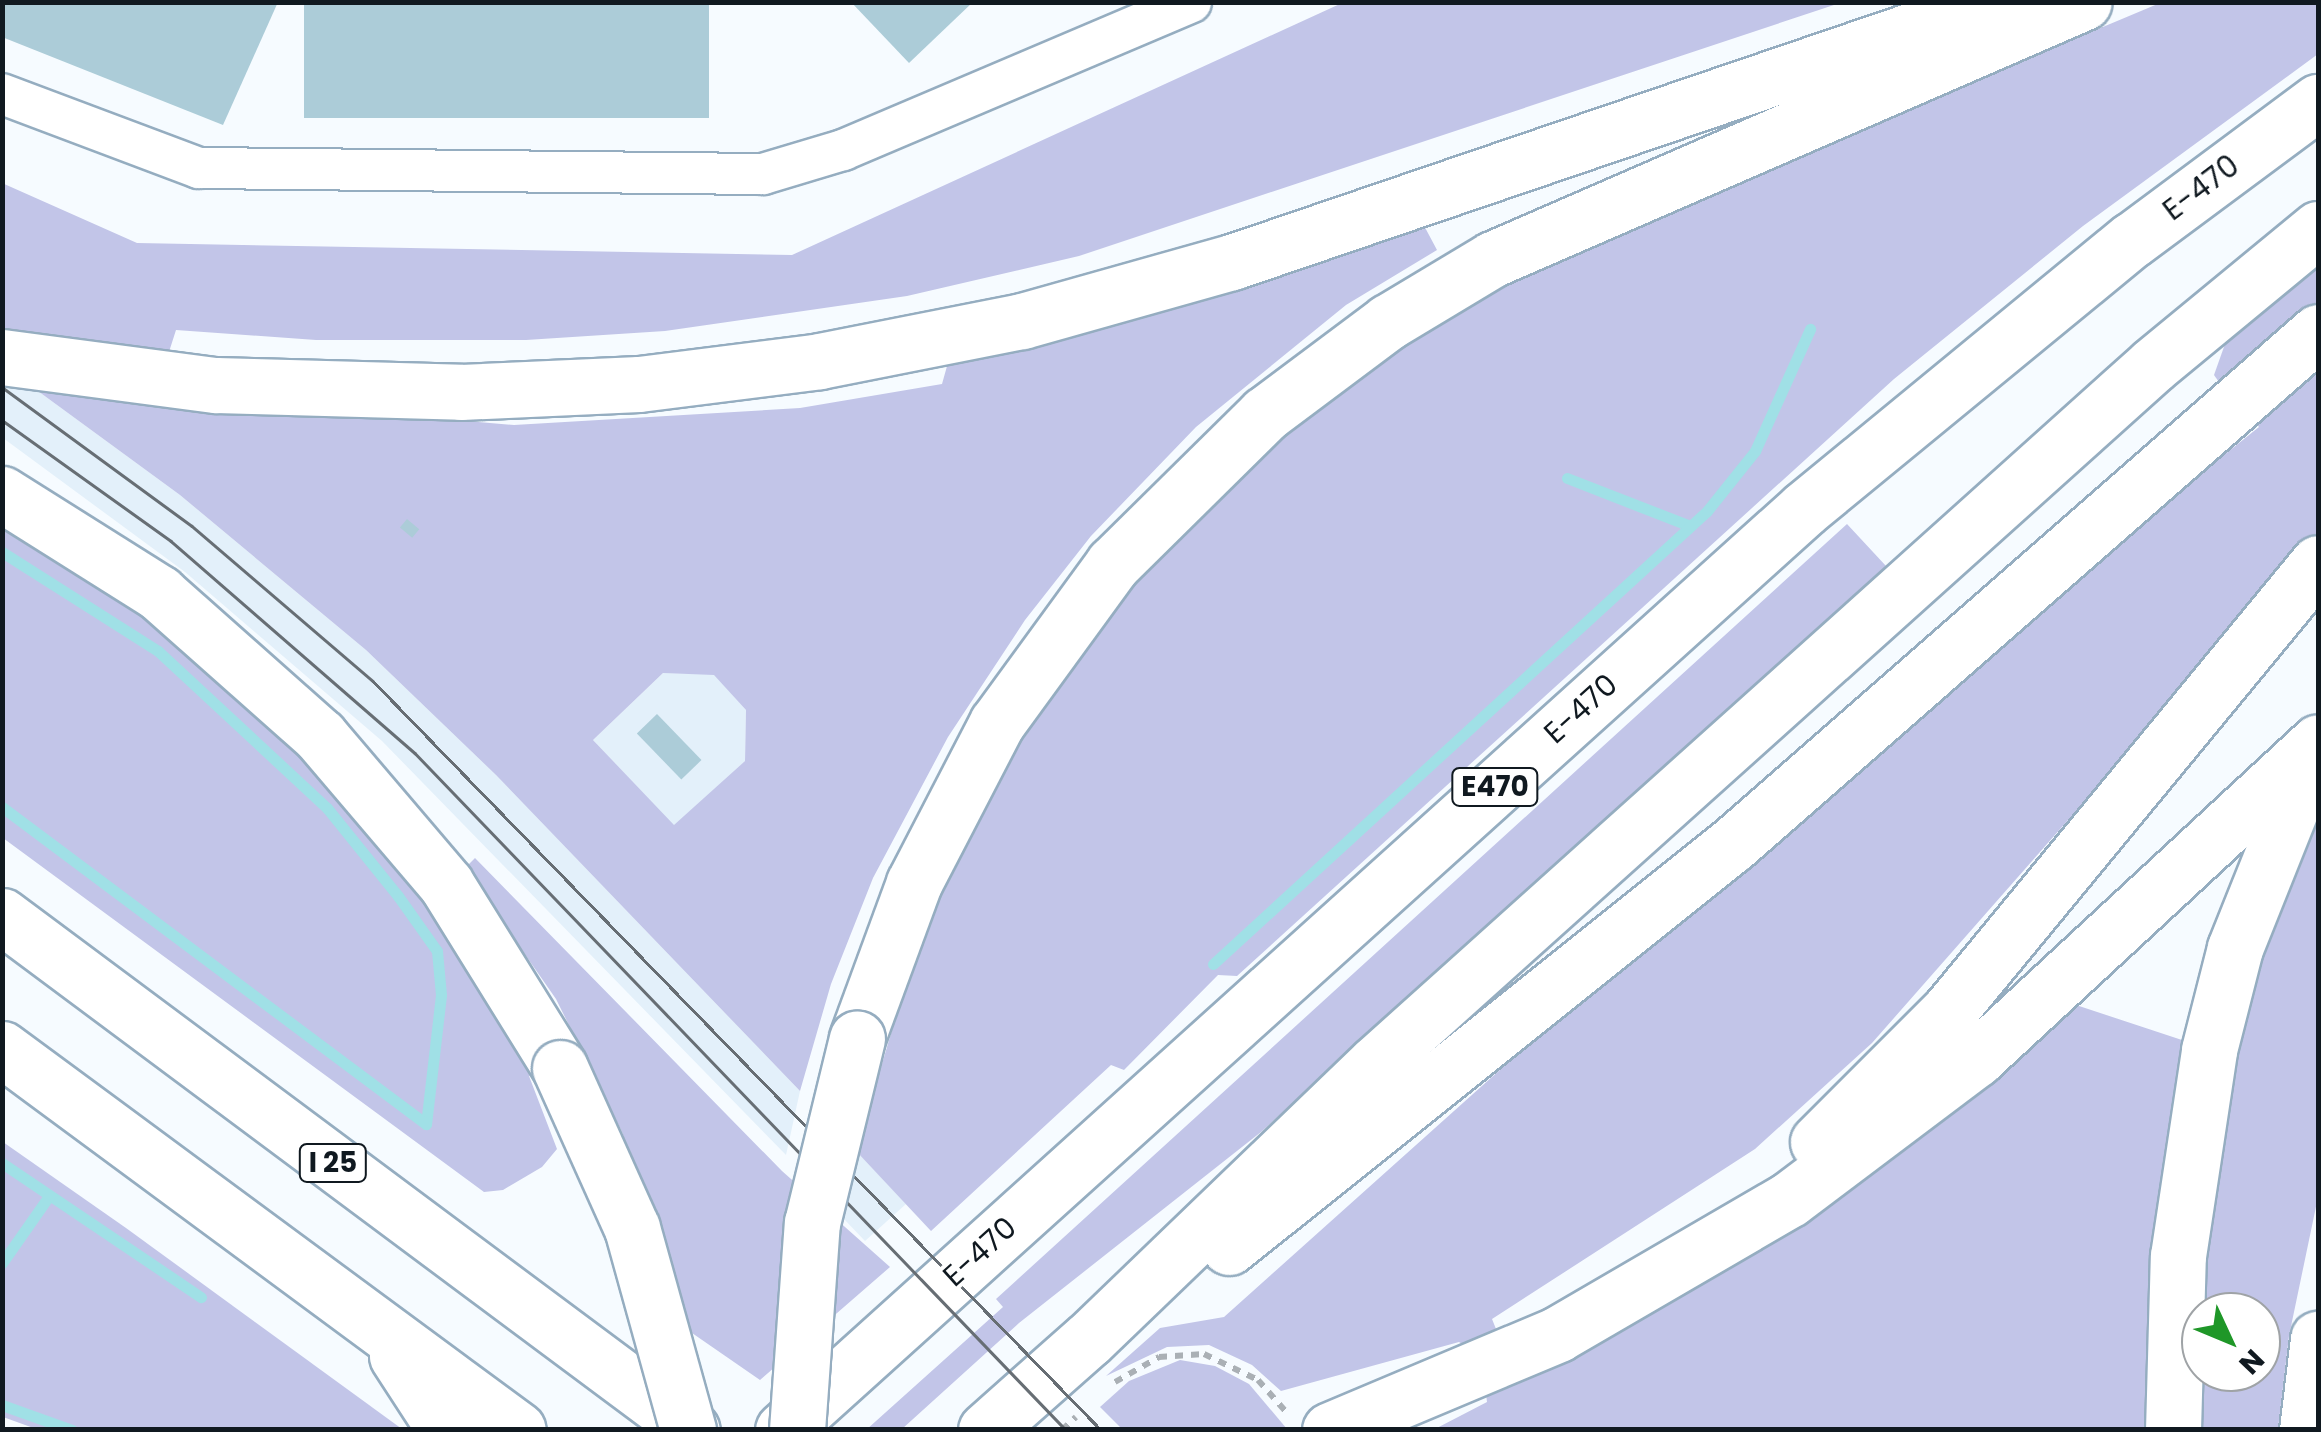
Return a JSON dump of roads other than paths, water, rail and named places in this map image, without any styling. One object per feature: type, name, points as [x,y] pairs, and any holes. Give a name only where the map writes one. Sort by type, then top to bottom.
[{"type":"highway","points":[[2,357],[216,385],[461,392],[639,384],[820,362],[1022,322],[1232,262],[1995,2]]},
{"type":"highway","points":[[797,1430],[812,1223],[857,1038],[932,842],[1018,690],[1142,531],[1265,414],[1388,322],[1494,259],[2084,2]]},
{"type":"highway","name":"E-470","points":[[783,1430],[1804,508],[2120,250],[2318,102]]},
{"type":"highway","points":[[1097,1364],[1389,1051],[2139,378],[2318,229]]},
{"type":"highway","points":[[986,1430],[1097,1364],[1187,1278],[1556,990],[1776,807],[2318,332]]},
{"type":"highway","points":[[2,494],[158,594],[320,736],[446,884],[560,1068],[650,1280],[681,1423]]},
{"type":"highway","points":[[1625,1298],[1812,1148],[1913,1050],[2318,562]]},
{"type":"highway","points":[[1330,1430],[1452,1383],[1625,1298],[1790,1199],[1942,1088],[2318,744]]},
{"type":"highway","points":[[2173,1430],[2178,1256],[2209,1050],[2248,911],[2318,744]]},
{"type":"highway","name":"I 25","points":[[2,916],[681,1423]]},
{"type":"highway","points":[[2,1049],[518,1430]]},
{"type":"highway","points":[[376,1325],[445,1430]]},
{"type":"highway","points":[[2307,1430],[2318,1339]]},
{"type":"lane","points":[[2,94],[200,168],[763,174],[843,150],[1124,15],[1192,2]]},
{"type":"waterway","points":[[1213,964],[1707,511],[1755,451],[1810,329]]},
{"type":"waterway","points":[[1567,478],[1690,526]]},
{"type":"waterway","points":[[2,552],[158,651],[327,808],[398,896],[437,951],[441,995],[426,1124],[2,807]]},
{"type":"waterway","points":[[2,1163],[201,1297]]},
{"type":"waterway","points":[[2,1263],[49,1196]]},
{"type":"waterway","points":[[2,1405],[72,1430]]},
{"type":"tram line","points":[[2,387],[192,526],[373,681],[1101,1430]]},
{"type":"tram line","points":[[2,420],[171,541],[415,753],[1066,1430]]}]
